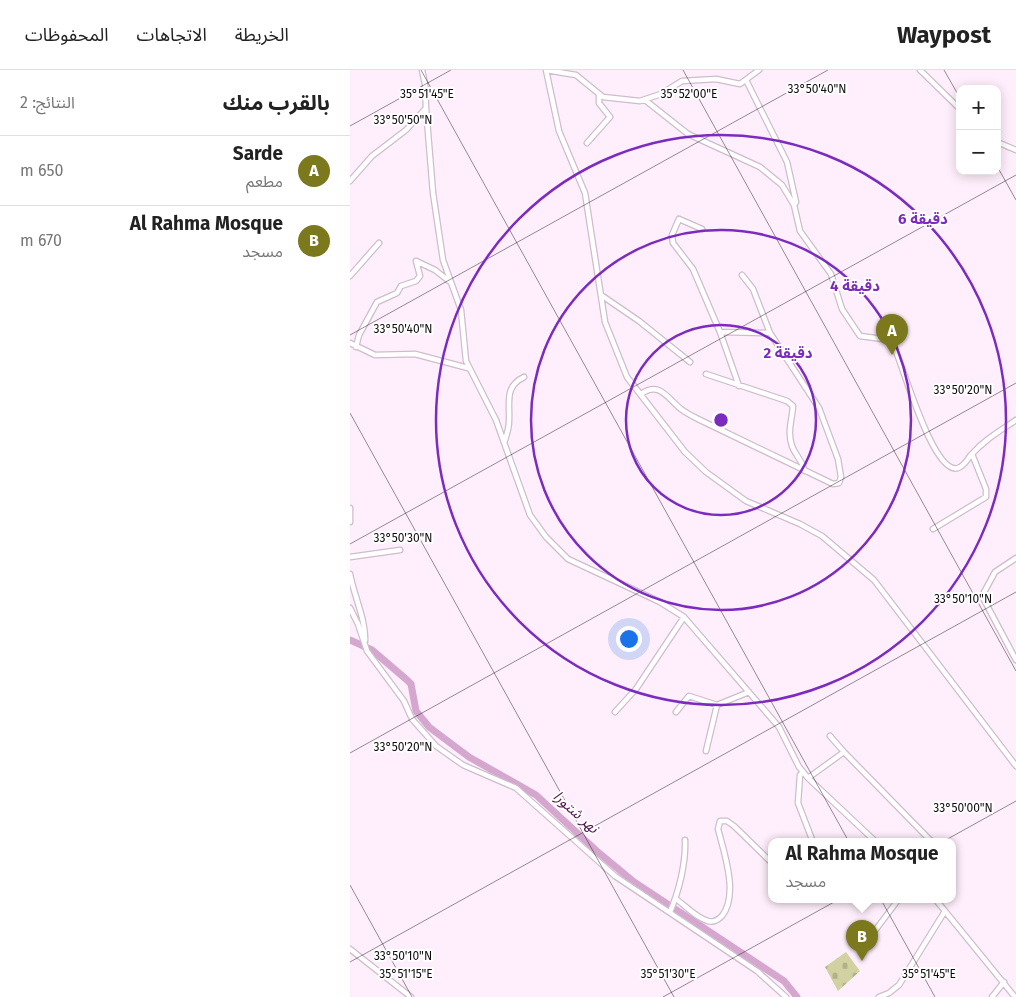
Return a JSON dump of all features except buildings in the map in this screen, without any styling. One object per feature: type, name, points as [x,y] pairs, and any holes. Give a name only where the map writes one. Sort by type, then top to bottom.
[{"type":"street","points":[[422,70],[425,84],[433,192],[443,260],[461,310],[468,368],[489,404],[530,514],[552,545],[577,563],[660,602],[684,617],[779,727],[808,778],[872,838]]},
{"type":"street","points":[[759,70],[746,80],[736,84],[716,79],[682,81],[646,100],[606,98],[599,95],[576,75],[546,70],[559,131],[585,193],[601,295],[612,344],[624,373],[685,452],[706,472],[746,501],[800,524],[822,536],[874,580],[1016,766]]},
{"type":"street","points":[[920,70],[956,105]]},
{"type":"street","points":[[746,80],[788,162],[796,202],[794,205]]},
{"type":"street","points":[[587,143],[610,117],[599,103],[599,95]]},
{"type":"street","points":[[646,100],[688,134],[766,171],[782,186],[794,205],[800,231],[831,274],[842,308],[854,330],[860,336],[883,339],[893,344],[925,429],[942,460],[950,468],[958,468],[963,465],[981,444],[1016,420]]},
{"type":"street","points":[[350,181],[372,156],[406,130],[426,108]]},
{"type":"street","points":[[1001,144],[1016,150]]},
{"type":"street","points":[[702,229],[679,219],[672,235],[673,243],[693,269],[720,332],[739,386]]},
{"type":"street","points":[[350,276],[379,243]]},
{"type":"street","points":[[356,347],[359,335],[377,302],[397,294],[401,286],[416,281],[420,276],[416,261],[443,275],[450,282]]},
{"type":"street","points":[[641,394],[652,389],[661,390],[686,412],[804,471],[833,484],[839,483],[841,477],[838,459],[819,408],[770,333],[754,289],[742,276]]},
{"type":"street","points":[[601,295],[639,321],[690,362]]},
{"type":"street","points":[[720,332],[770,333]]},
{"type":"street","points":[[350,343],[375,355],[415,354],[468,368]]},
{"type":"street","points":[[706,374],[787,401],[794,406],[790,420],[790,437],[792,448],[802,459],[804,471]]},
{"type":"street","points":[[504,442],[510,423],[509,393],[514,384],[524,377]]},
{"type":"street","points":[[933,529],[986,497],[986,489],[972,454]]},
{"type":"street","points":[[350,508],[350,522]]},
{"type":"street","points":[[350,557],[400,550]]},
{"type":"street","points":[[1016,558],[995,572],[982,596],[1016,660]]},
{"type":"street","points":[[350,574],[352,591],[365,628],[365,645]]},
{"type":"street","points":[[350,608],[367,651],[404,701],[412,719],[436,746],[464,765],[516,788],[607,870],[673,906],[707,921],[716,921],[725,910],[730,891],[718,829],[720,821],[726,821],[734,826],[768,859]]},
{"type":"street","points":[[615,712],[636,689],[684,617]]},
{"type":"street","points":[[676,712],[689,696],[717,706],[749,692]]},
{"type":"street","points":[[706,751],[717,706]]},
{"type":"street","points":[[830,736],[928,838]]},
{"type":"street","points":[[808,778],[844,752]]},
{"type":"street","points":[[803,772],[800,776],[798,797],[812,838]]},
{"type":"street","points":[[673,906],[685,851],[685,840]]},
{"type":"street","points":[[862,948],[895,903]]},
{"type":"street","points":[[938,903],[1015,997]]},
{"type":"street","points":[[673,906],[786,997]]},
{"type":"street","points":[[879,997],[889,994],[899,985],[945,911]]},
{"type":"street","points":[[350,949],[411,997]]},
{"type":"street","points":[[992,997],[1004,982]]},
{"type":"green space","points":[[846,952],[860,971],[838,991],[825,967]]},
{"type":"waterway","name":"نهر شتورا","points":[[350,640],[372,650],[411,684],[416,711],[429,727],[469,757],[536,795],[599,853],[634,882],[784,981],[797,997]]},
{"type":"place","name":"Sarde","points":[[892,355]]},
{"type":"place","name":"Al Rahma Mosque","points":[[862,961]]}]
